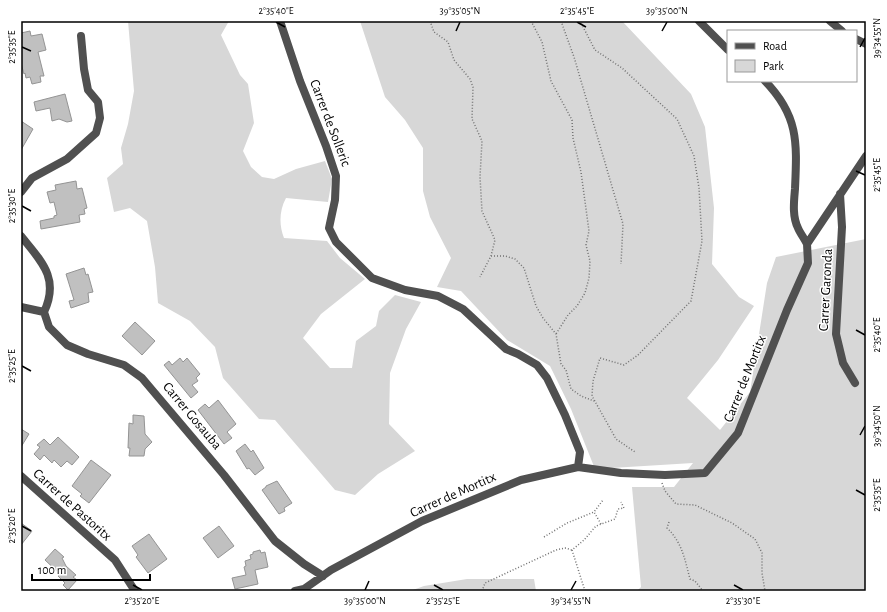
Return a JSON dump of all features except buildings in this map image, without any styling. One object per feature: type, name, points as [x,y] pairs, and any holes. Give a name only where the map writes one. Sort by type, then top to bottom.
[{"type":"street","name":"Carrer de Solleric","points":[[280,21],[300,81],[326,146],[336,176],[335,200],[329,228],[336,242],[372,278],[405,290],[438,296],[463,309],[506,349],[537,365],[547,378],[565,415],[580,452],[578,467]]},
{"type":"street","points":[[699,21],[727,49]]},
{"type":"street","points":[[830,21],[841,30]]},
{"type":"street","points":[[21,192],[32,178],[67,159],[96,133],[100,118],[98,102],[88,90],[81,36]]},
{"type":"street","points":[[857,40],[866,44]]},
{"type":"street","points":[[766,82],[789,113],[795,132],[796,165],[793,209],[797,227],[807,244],[866,156]]},
{"type":"street","name":"Carrer Garonda","points":[[840,194],[842,227],[836,334],[843,363],[855,383]]},
{"type":"street","points":[[21,236],[48,272],[51,298],[44,312],[21,307]]},
{"type":"street","name":"Carrer de Mortitx","points":[[295,591],[304,589],[323,576],[422,521],[521,480],[578,467],[621,473],[660,475],[705,473],[738,433],[787,310],[808,263],[807,244]]},
{"type":"street","name":"Carrer Gosauba","points":[[44,312],[49,327],[67,345],[88,354],[124,365],[142,378],[224,475],[275,541],[304,564],[323,576]]},
{"type":"street","name":"Carrer de Pastoritx","points":[[21,476],[115,560],[134,591]]},
{"type":"path","points":[[430,21],[434,32],[448,42],[454,60],[470,79],[473,87],[472,119],[482,141],[480,177],[482,211],[495,240],[491,256],[480,277]]},
{"type":"path","points":[[531,21],[542,42],[551,81],[572,120],[573,138],[581,172],[589,231],[586,245],[590,261],[589,278],[584,293],[577,306],[568,315],[556,334]]},
{"type":"path","points":[[561,21],[574,57],[623,224],[621,264]]},
{"type":"path","points":[[580,21],[595,50],[622,68],[677,119],[694,156],[703,225],[702,241],[691,301],[638,355],[624,365],[600,358],[593,381],[592,396],[616,439],[635,452]]},
{"type":"path","points":[[491,256],[505,256],[515,259],[524,268],[536,306],[543,318],[556,334],[561,364],[566,370],[571,389],[581,396],[594,401]]},
{"type":"path","points":[[660,475],[665,491],[676,504],[696,505],[709,513],[732,523],[755,539],[762,553],[762,573],[766,591]]},
{"type":"path","points":[[544,537],[567,523],[594,512],[603,500]]},
{"type":"path","points":[[572,550],[584,540],[596,526],[615,519],[618,509],[624,508],[621,502]]},
{"type":"path","points":[[594,512],[601,524]]},
{"type":"path","points":[[669,522],[666,528],[673,534],[681,546],[690,579],[695,581],[703,591]]},
{"type":"path","points":[[482,591],[485,583],[556,550],[565,548],[572,550]]},
{"type":"path","points":[[572,550],[585,591]]},
{"type":"green space","points":[[128,21],[229,21],[221,35],[240,75],[248,84],[254,123],[243,151],[251,167],[262,177],[274,179],[296,169],[325,161],[332,179],[328,202],[286,198],[281,213],[281,228],[284,238],[327,241],[340,258],[365,279],[321,314],[303,338],[330,368],[352,368],[356,341],[376,326],[379,311],[395,295],[421,302],[406,329],[390,373],[389,424],[415,451],[378,474],[355,495],[335,490],[275,420],[259,419],[223,378],[215,347],[190,321],[158,303],[155,267],[147,221],[130,208],[114,212],[107,178],[123,164],[121,148],[128,124],[134,91]]},
{"type":"green space","points":[[360,21],[622,21],[691,94],[705,127],[714,208],[712,264],[739,297],[754,306],[718,360],[687,398],[720,430],[750,392],[767,283],[776,257],[866,239],[866,591],[637,591],[641,587],[632,487],[674,487],[693,463],[595,469],[571,409],[550,366],[507,340],[461,291],[437,287],[451,258],[430,217],[423,191],[423,148],[405,120],[385,97]]},
{"type":"green space","points":[[467,579],[534,579],[536,591],[410,591],[424,586]]}]
